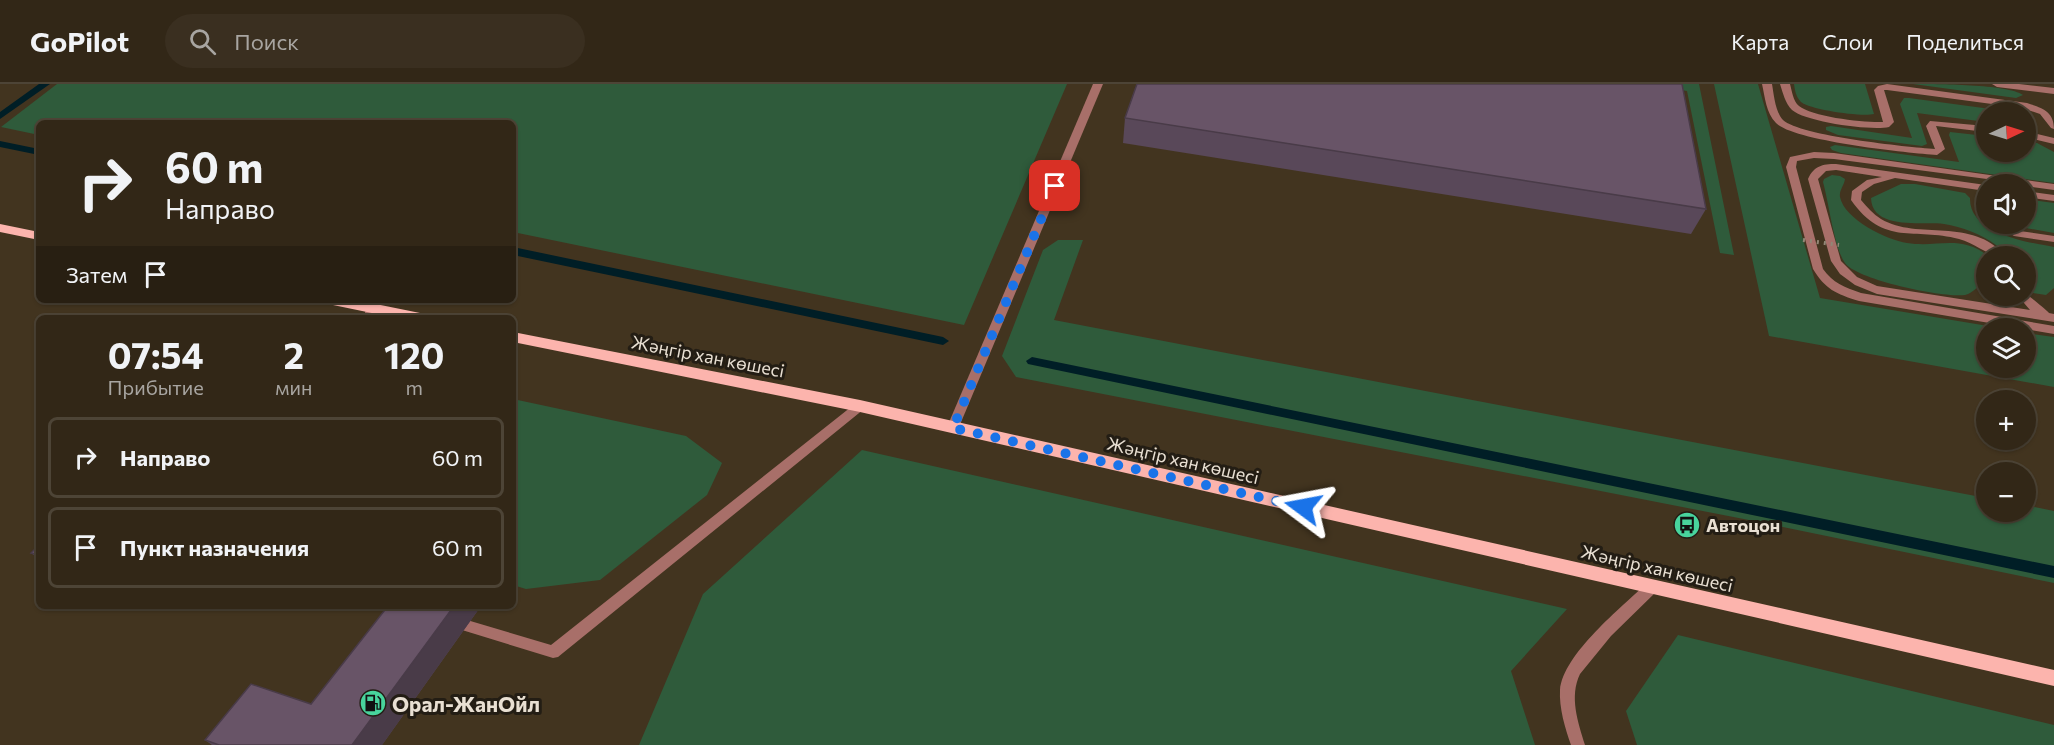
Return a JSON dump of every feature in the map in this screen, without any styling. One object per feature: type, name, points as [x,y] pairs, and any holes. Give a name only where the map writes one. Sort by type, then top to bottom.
[{"type":"main road","points":[[0,228],[36,235]]},
{"type":"main road","points":[[342,303],[371,313],[391,315]]},
{"type":"main road","name":"Жәңгір хан көшесі","points":[[516,338],[860,406],[2054,678]]},
{"type":"street","points":[[953,428],[1098,84]]},
{"type":"street","points":[[1767,84],[1774,111],[1782,124],[1811,135],[1937,152],[1940,149],[1931,126],[1933,123],[1976,128]]},
{"type":"street","points":[[1785,84],[1790,101],[1796,108],[1803,113],[1827,118],[1886,125],[1889,122],[1879,90],[1887,87],[2025,105],[2043,112],[2054,126]]},
{"type":"street","points":[[1997,84],[2054,91]]},
{"type":"street","points":[[2036,137],[2054,141]]},
{"type":"street","points":[[2054,187],[1834,156],[1802,156],[1793,159],[1791,167],[1818,269],[1835,288],[1874,301],[2054,330]]},
{"type":"street","points":[[1976,187],[1836,167],[1823,167],[1816,171],[1813,179],[1836,261],[1842,272],[1855,282],[1877,290],[2054,317]]},
{"type":"street","points":[[1912,177],[1871,182],[1857,191],[1856,200],[1872,217],[1898,230],[1960,236],[1985,246]]},
{"type":"street","points":[[2036,196],[2054,198]]},
{"type":"street","points":[[2018,234],[2054,239]]},
{"type":"street","points":[[2032,306],[2054,317]]},
{"type":"street","points":[[467,626],[553,652],[860,406]]},
{"type":"street","points":[[1578,745],[1570,721],[1568,682],[1582,658],[1652,586]]},
{"type":"green space","points":[[57,84],[1067,84],[964,325],[516,233],[516,120],[36,120],[36,134],[1,127]]},
{"type":"green space","points":[[1642,84],[1699,84],[1734,255],[1720,253],[1687,91]]},
{"type":"green space","points":[[1714,84],[1758,84],[1820,298],[1976,324],[1976,373],[1769,336]]},
{"type":"green space","points":[[1794,84],[1865,84],[1874,114],[1836,112],[1806,105],[1798,98]]},
{"type":"green space","points":[[1913,84],[1987,87],[2015,91],[2023,95],[2016,98]]},
{"type":"green space","points":[[1904,98],[1909,98],[1976,107],[1976,121],[1917,113],[1927,144],[1922,146],[1838,135],[1826,130],[1826,127],[1831,126],[1912,138],[1900,104]]},
{"type":"green space","points":[[1950,132],[1976,135],[1976,162],[2036,162],[2037,143],[2054,152],[2054,183],[2036,180],[2036,174],[1990,174],[1841,153],[1830,147],[1835,145],[1959,162],[1949,135]]},
{"type":"green space","points":[[1832,175],[1845,179],[1840,195],[1843,205],[1849,213],[1878,233],[1907,243],[1949,243],[1976,248],[1976,289],[1965,295],[1939,294],[1883,281],[1853,269],[1845,263],[1838,247],[1824,179]]},
{"type":"green space","points":[[1901,184],[1915,184],[1965,193],[1970,198],[1972,210],[1976,216],[1976,234],[2002,234],[2054,247],[2054,288],[2046,295],[2036,293],[2036,246],[1997,246],[1958,227],[1889,220],[1880,216],[1871,198]]},
{"type":"green space","points":[[2036,201],[2054,203],[2054,233],[2036,230]]},
{"type":"green space","points":[[1058,240],[1083,240],[1054,320],[1976,496],[1976,522],[2036,522],[2036,507],[2054,511],[2054,583],[1754,521],[1016,377],[1002,356],[1043,250]]},
{"type":"green space","points":[[2036,335],[2054,337],[2054,387],[2004,378],[2036,378]]},
{"type":"green space","points":[[516,400],[686,436],[722,463],[707,495],[600,580],[526,589],[516,586]]},
{"type":"green space","points":[[862,450],[1567,609],[1511,671],[1535,745],[639,745],[703,594]]},
{"type":"green space","points":[[1678,635],[2054,725],[2054,745],[1637,745],[1626,711]]},
{"type":"building","points":[[1137,84],[1682,84],[1706,209],[1125,118]]},
{"type":"building","points":[[386,609],[452,609],[352,745],[219,745],[205,740],[251,684],[311,704]]},
{"type":"waterway","points":[[0,116],[45,84]]},
{"type":"waterway","points":[[0,144],[36,151]]},
{"type":"waterway","points":[[516,252],[943,341]]},
{"type":"waterway","points":[[1032,361],[2054,572]]},
{"type":"railway","points":[[1803,240],[1839,245]]},
{"type":"place","name":"Автоцон","points":[[1687,525]]},
{"type":"place","name":"Орал-ЖанОйл","points":[[373,703]]},
{"type":"route","points":[[1055,186],[953,428],[1303,507]]}]
